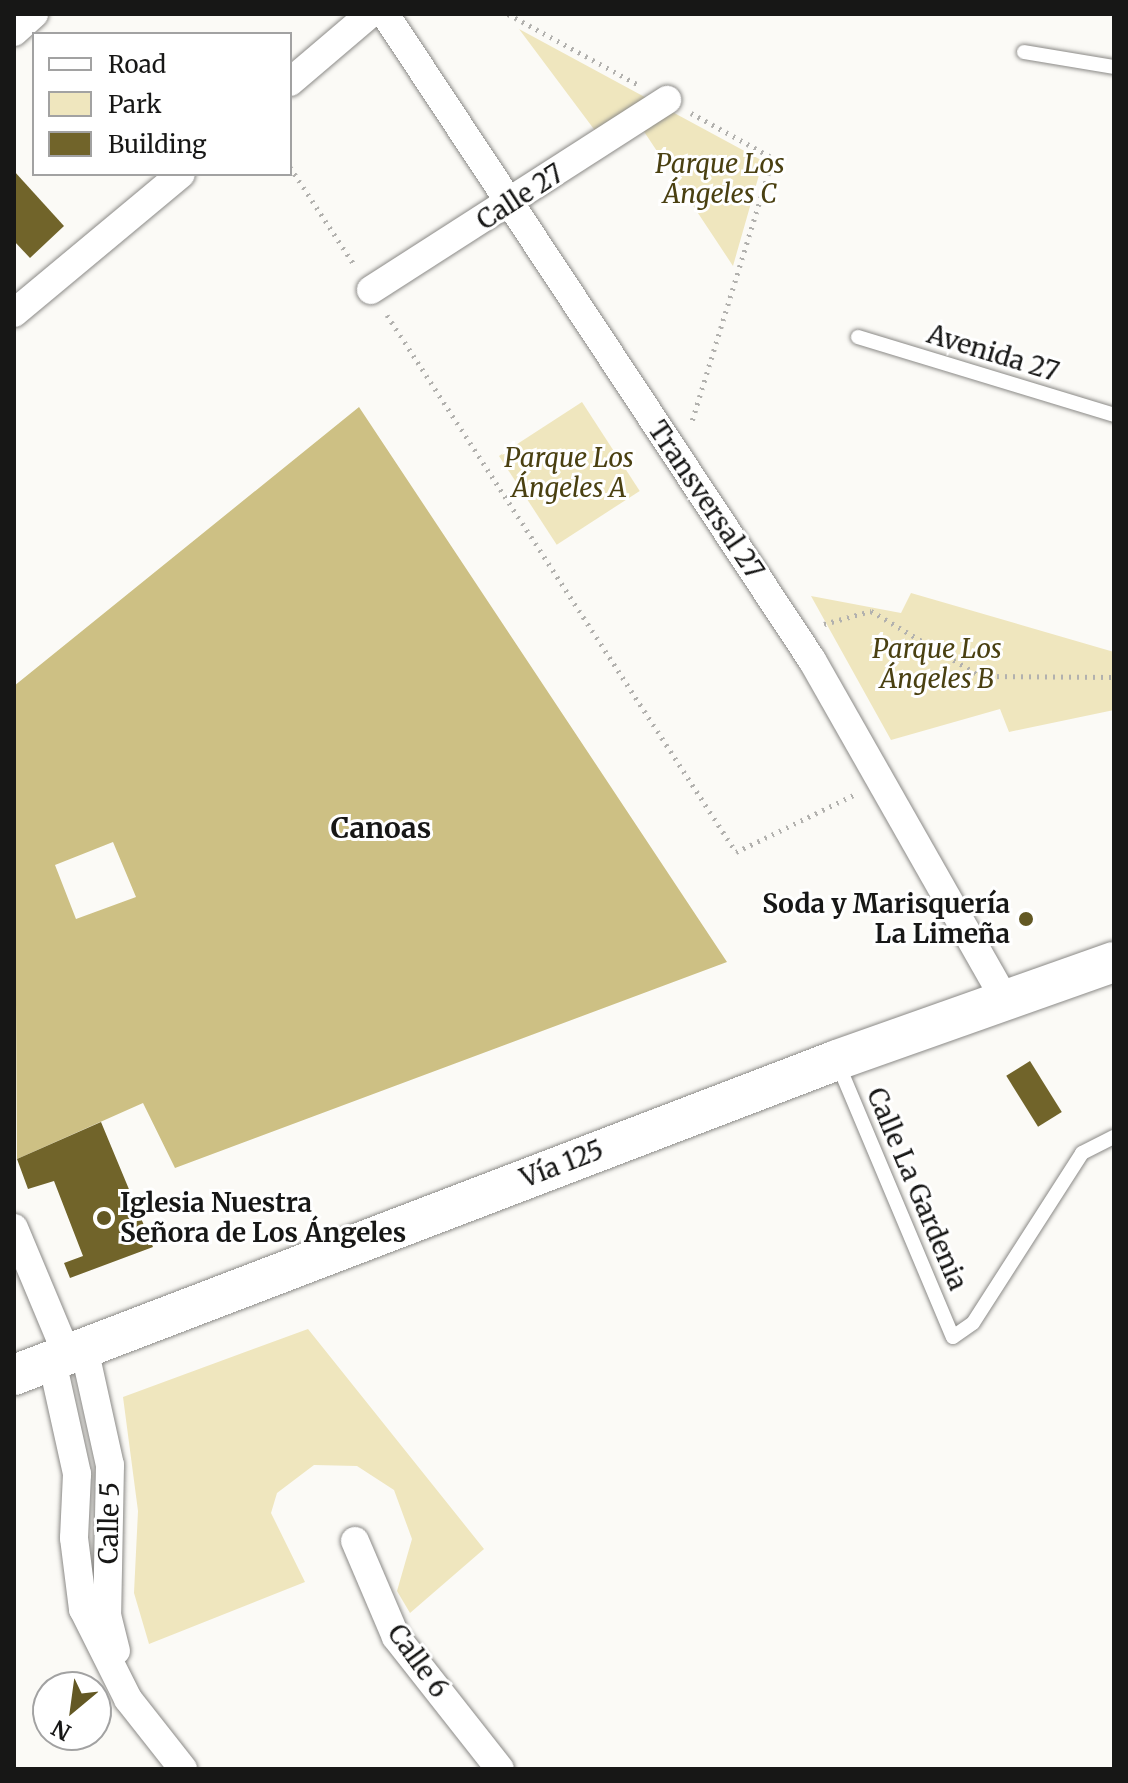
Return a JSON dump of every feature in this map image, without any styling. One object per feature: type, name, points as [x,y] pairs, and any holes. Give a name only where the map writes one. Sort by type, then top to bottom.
[{"type":"main road","name":"Vía 125","points":[[14,1375],[837,1060],[1114,962]]},
{"type":"street","points":[[14,32],[34,14]]},
{"type":"street","points":[[292,80],[370,14]]},
{"type":"street","name":"Transversal 27","points":[[385,14],[796,636],[1005,1000]]},
{"type":"street","name":"Calle 27","points":[[371,290],[510,204],[667,100]]},
{"type":"street","points":[[14,313],[179,176]]},
{"type":"street","name":"Calle 5","points":[[14,1228],[68,1355],[77,1474],[74,1538],[83,1609],[128,1699],[183,1769]]},
{"type":"street","name":"Calle 6","points":[[355,1541],[396,1637],[500,1769]]},
{"type":"lane","points":[[1024,52],[1114,67]]},
{"type":"lane","name":"Avenida 27","points":[[858,337],[1114,415]]},
{"type":"lane","name":"Calle La Gardenia","points":[[837,1060],[953,1337],[973,1323],[1067,1171],[1082,1153],[1114,1137]]},
{"type":"path","points":[[508,14],[773,158],[680,462]]},
{"type":"path","points":[[292,170],[736,852],[882,782]]},
{"type":"path","points":[[796,636],[871,611],[981,676],[1114,677]]},
{"type":"green space","name":"Parque Los Ángeles C","points":[[519,29],[763,161],[733,266],[643,130],[611,152]]},
{"type":"green space","name":"Parque Los Ángeles A","points":[[582,402],[640,491],[557,545],[499,456]]},
{"type":"green space","name":"Parque Los Ángeles B","points":[[911,593],[1114,652],[1114,710],[1009,732],[1000,709],[891,740],[811,596],[901,613]]},
{"type":"green space","points":[[308,1329],[484,1549],[410,1613],[397,1591],[412,1539],[394,1490],[357,1466],[314,1465],[277,1493],[271,1513],[305,1582],[149,1644],[134,1593],[138,1511],[123,1397]]},
{"type":"shaded area","points":[[359,407],[727,962],[175,1168],[143,1103],[17,1159],[14,686]],"holes":[[[113,842],[136,897],[76,919],[55,865]]]},
{"type":"building","points":[[14,171],[64,226],[30,258],[14,241]]},
{"type":"building","points":[[1030,1061],[1062,1112],[1038,1127],[1006,1076]]},
{"type":"building","name":"Iglesia Nuestra Señora de Los Ángeles","points":[[101,1122],[153,1247],[70,1278],[64,1263],[83,1256],[54,1181],[28,1189],[17,1159]]},
{"type":"place","name":"Soda y Marisquería La Limeña","points":[[1026,919]]},
{"type":"place","name":"Iglesia Nuestra Señora de Los Ángeles","points":[[104,1218]]},
{"type":"district","name":"Canoas","points":[[381,828]]}]
